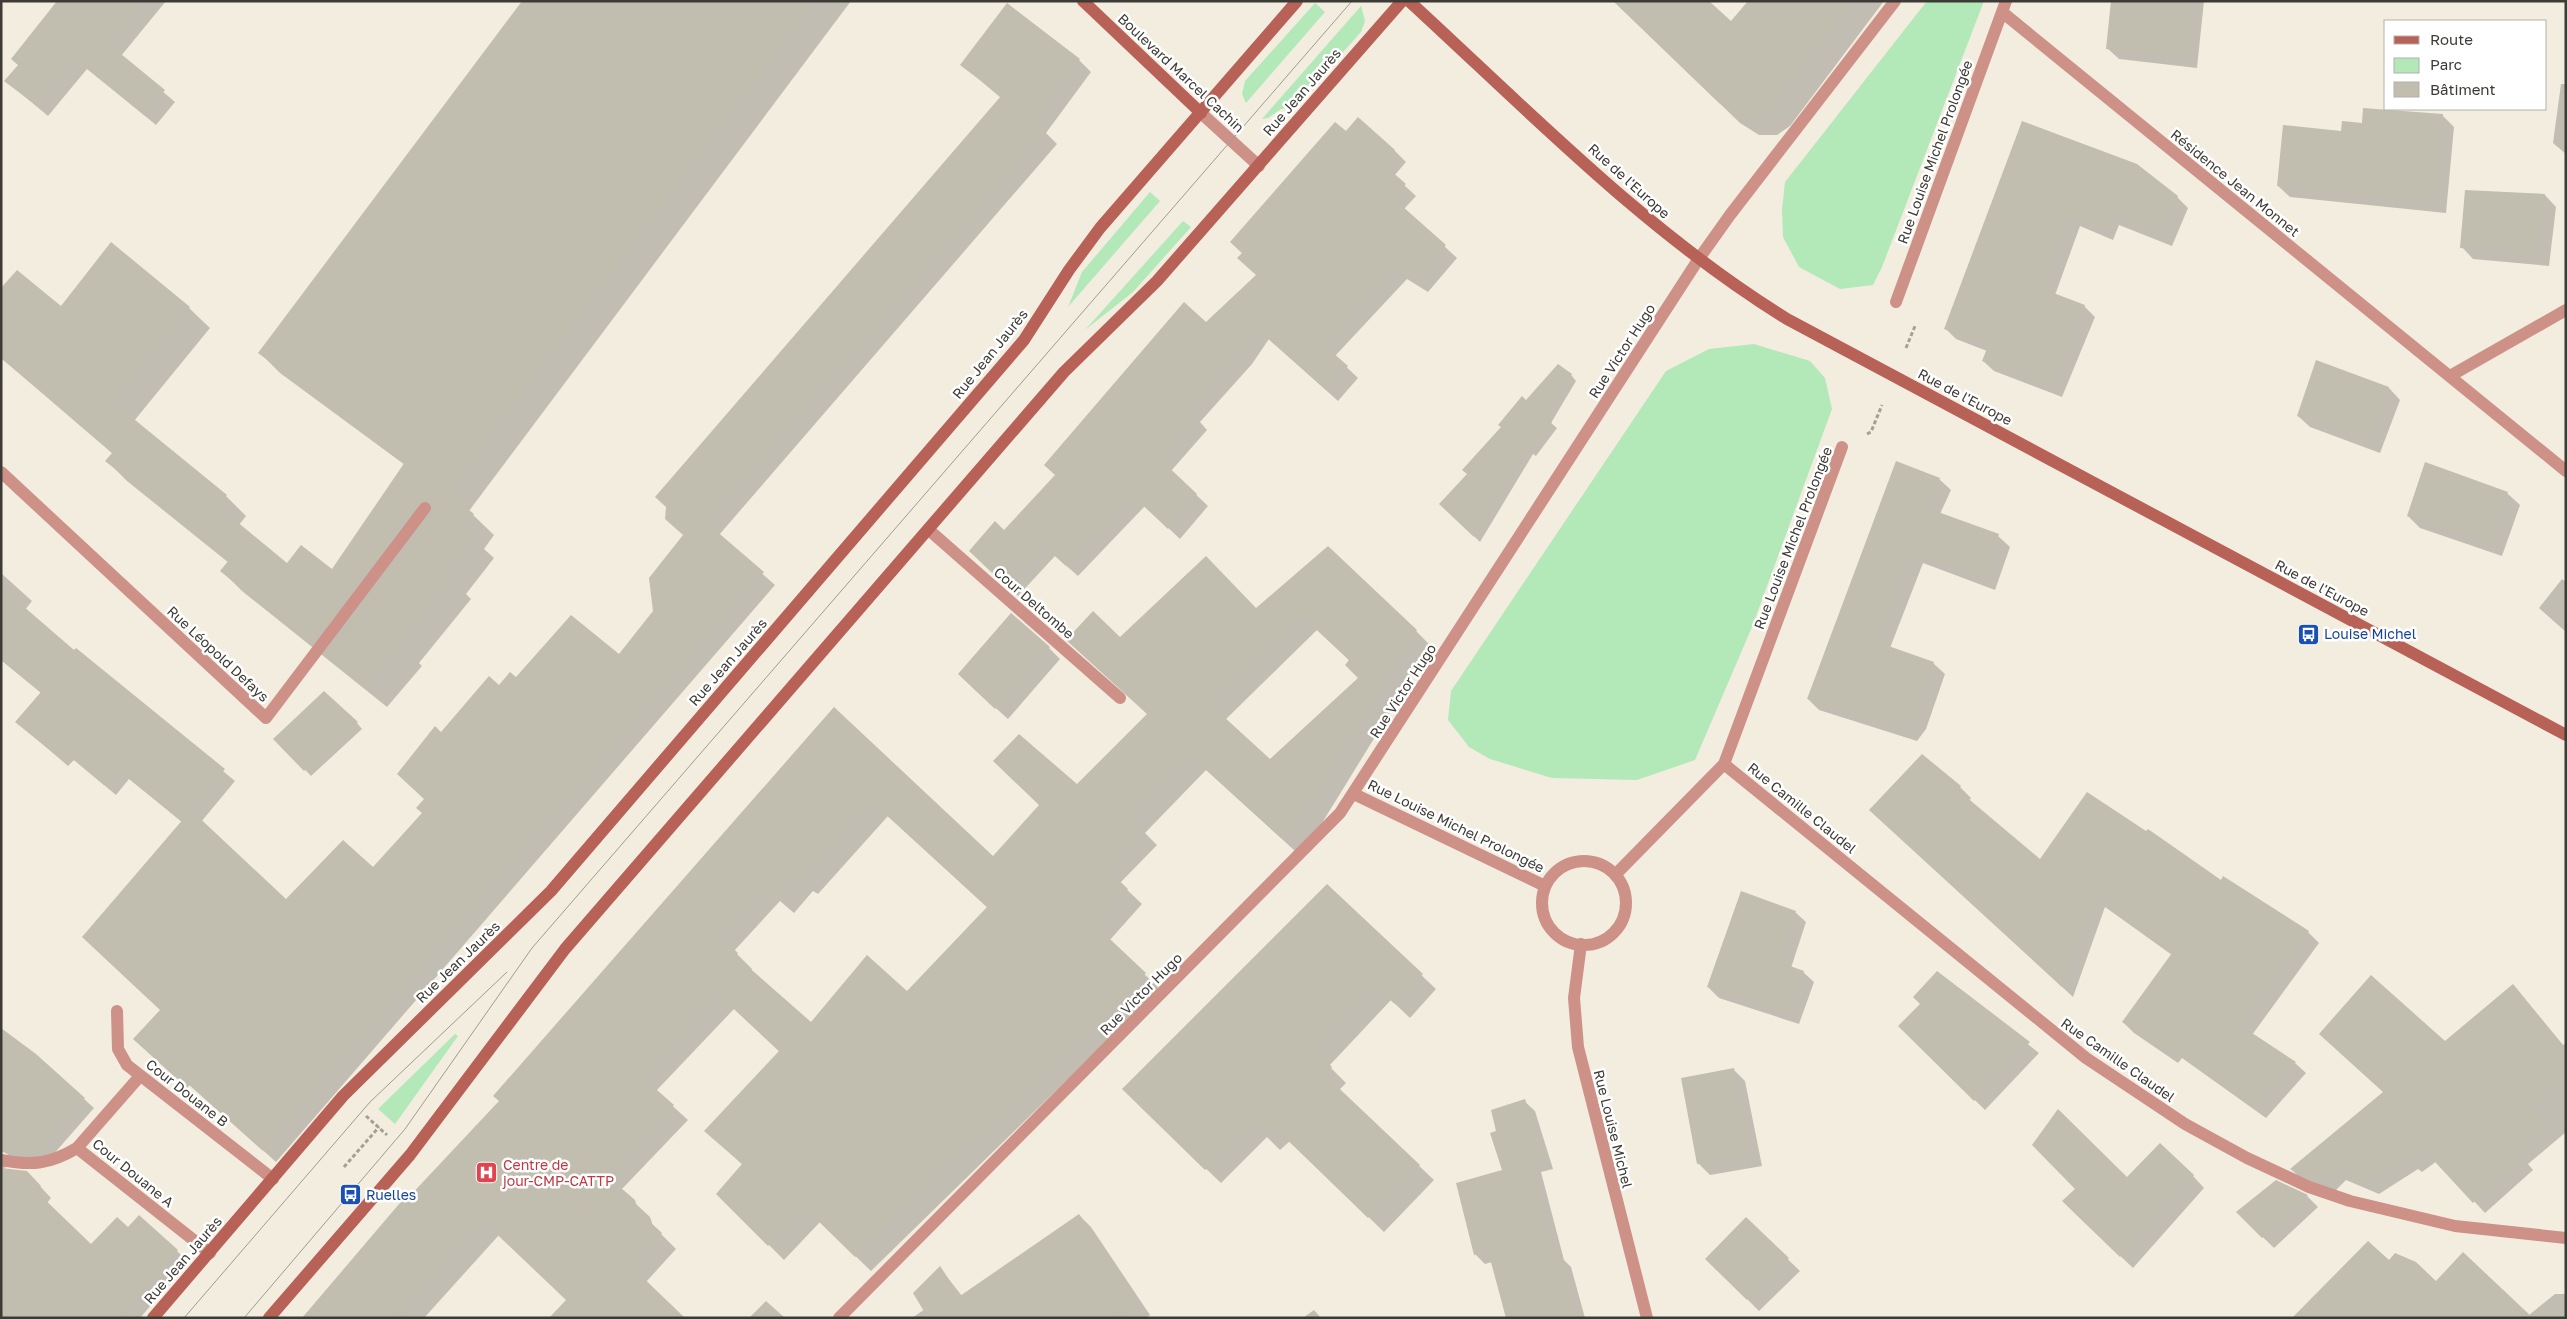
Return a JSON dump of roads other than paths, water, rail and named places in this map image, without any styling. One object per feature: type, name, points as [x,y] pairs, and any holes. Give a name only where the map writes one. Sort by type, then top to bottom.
[{"type":"main road","name":"Boulevard Marcel Cachin","points":[[1083,1],[1200,113]]},
{"type":"main road","name":"Rue Jean Jaurès","points":[[153,1318],[343,1096],[551,891],[1024,340],[1069,270],[1100,228],[1297,1]]},
{"type":"main road","name":"Rue Jean Jaurès","points":[[269,1318],[410,1155],[565,949],[1064,372],[1135,305],[1402,1]]},
{"type":"main road","name":"Rue de l'Europe","points":[[1409,1],[1642,214],[1698,260],[1787,319],[2566,735]]},
{"type":"street","name":"Rue Victor Hugo","points":[[840,1318],[1329,826],[1354,794],[1698,260],[1730,215],[1895,1]]},
{"type":"street","name":"Rue Louise Michel Prolongée","points":[[1896,302],[2004,7]]},
{"type":"street","name":"Résidence Jean Monnet","points":[[2004,7],[2566,471]]},
{"type":"street","name":"Boulevard Marcel Cachin","points":[[1200,113],[1258,166]]},
{"type":"street","points":[[2450,376],[2566,310]]},
{"type":"street","name":"Rue Louise Michel Prolongée","points":[[1616,875],[1724,764],[1842,447]]},
{"type":"street","name":"Rue Léopold Defays","points":[[1,472],[266,718],[425,508]]},
{"type":"street","name":"Cour Deltombe","points":[[929,530],[1120,698]]},
{"type":"street","name":"Rue Camille Claudel","points":[[1724,764],[2086,1058],[2185,1124],[2248,1158],[2309,1187],[2350,1201],[2455,1226],[2566,1238]]},
{"type":"street","name":"Rue Louise Michel Prolongée","points":[[1354,794],[1545,886]]},
{"type":"street","points":[[1578,861],[1592,862],[1605,866],[1616,875],[1623,887],[1626,900],[1624,914],[1618,927],[1608,937],[1595,943],[1581,944],[1568,941],[1557,935],[1548,924],[1543,912],[1542,899],[1545,886],[1553,874],[1564,865],[1578,861]]},
{"type":"street","name":"Rue Louise Michel","points":[[1581,944],[1574,998],[1578,1048],[1647,1318]]},
{"type":"street","name":"Cour Douane B","points":[[117,1011],[118,1049],[127,1065],[273,1179]]},
{"type":"street","points":[[77,1148],[140,1076]]},
{"type":"street","name":"Cour Douane A","points":[[1,1160],[23,1164],[46,1162],[58,1159],[77,1148],[210,1253]]},
{"type":"tram line","points":[[244,1318],[405,1129],[532,948],[1352,1]]},
{"type":"tram line","points":[[184,1318],[370,1102],[507,972]]},
{"type":"place","name":"Louise Michel","points":[[2308,634]]},
{"type":"place","name":"Centre de jour-CMP-CATTP","points":[[487,1173]]},
{"type":"place","name":"Ruelles","points":[[350,1195]]}]
